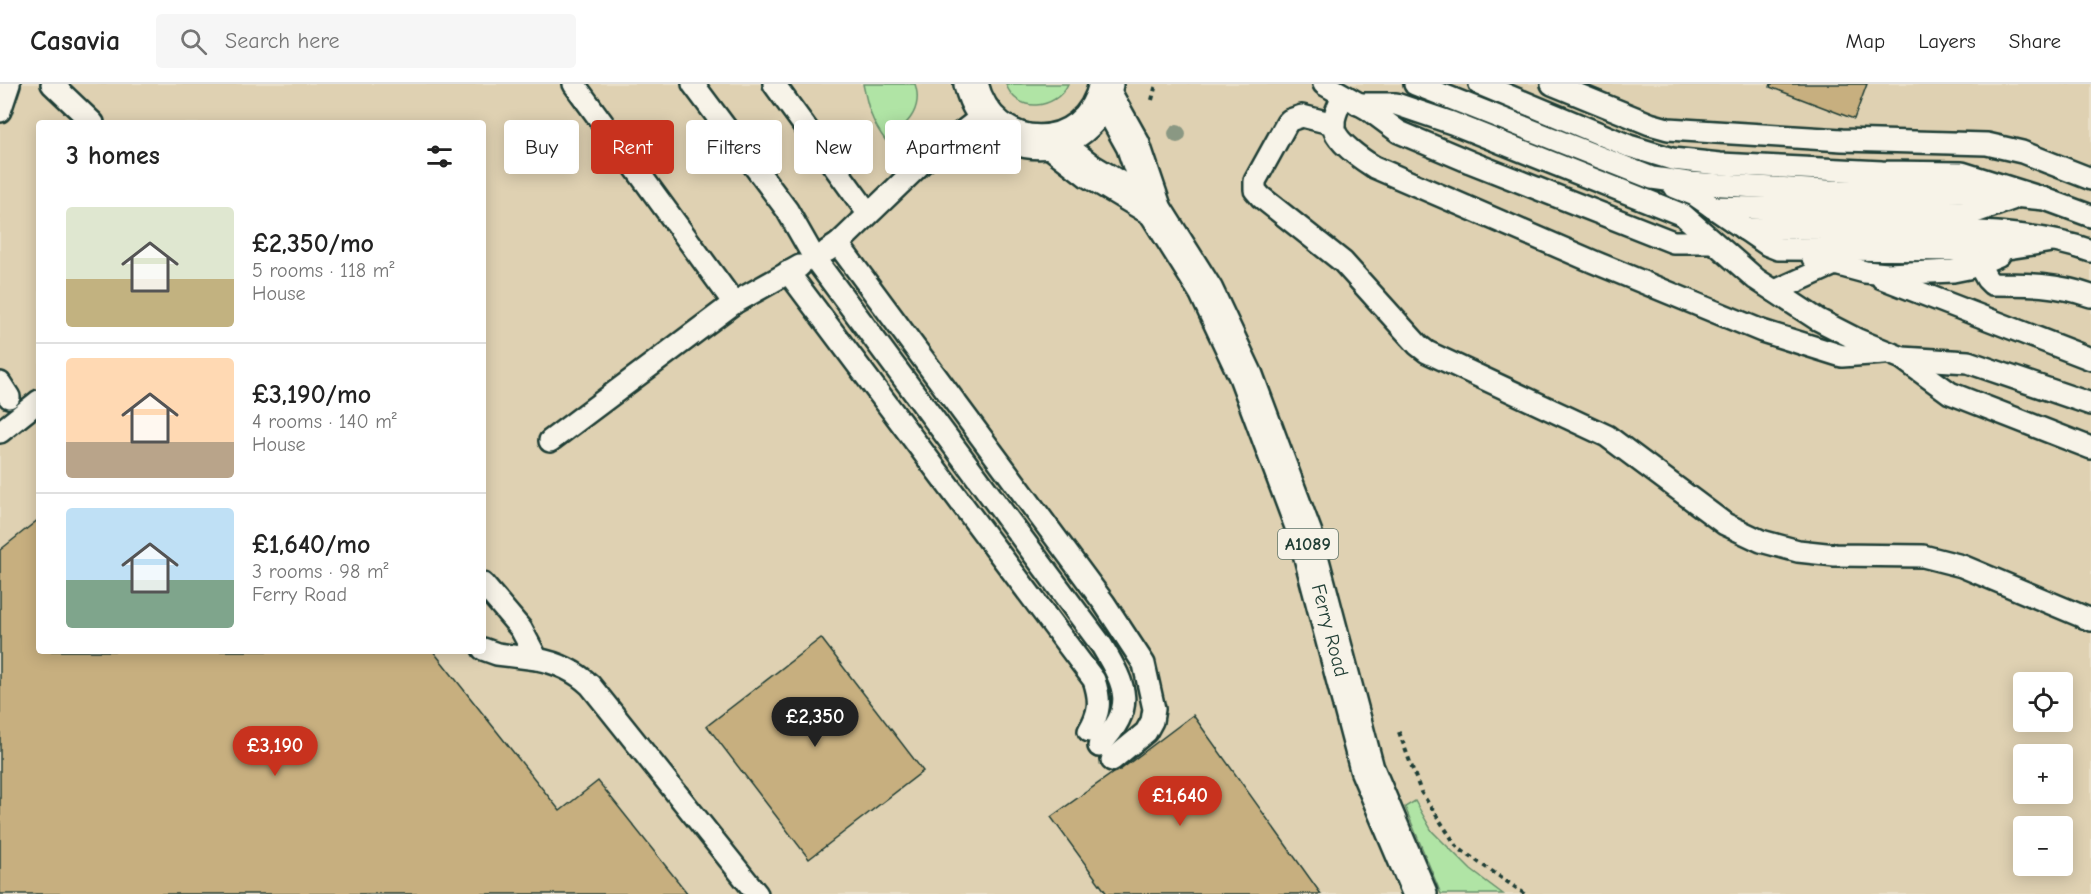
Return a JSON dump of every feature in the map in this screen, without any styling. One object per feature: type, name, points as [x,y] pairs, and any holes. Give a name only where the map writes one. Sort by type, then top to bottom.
[{"type":"highway","points":[[971,84],[984,115],[997,128],[1013,138],[1032,142],[1051,141],[1068,135],[1084,124],[1096,110],[1105,88]]},
{"type":"highway","name":"Ferry Road","points":[[1105,88],[1133,145],[1155,210],[1206,291],[1246,376],[1305,534],[1367,769],[1420,894]]},
{"type":"highway","name":"Ferry Road","points":[[1051,141],[1090,171],[1155,210]]},
{"type":"lane","points":[[0,111],[9,84]]},
{"type":"lane","points":[[52,84],[90,120]]},
{"type":"lane","points":[[574,84],[734,303]]},
{"type":"lane","points":[[693,84],[787,210],[815,259],[1102,646],[1119,675],[1124,689],[1119,720],[1100,746]]},
{"type":"lane","points":[[774,84],[868,213]]},
{"type":"lane","points":[[1324,84],[1400,132],[1671,241],[1713,242]]},
{"type":"lane","points":[[1415,84],[1695,195],[1768,245],[1778,249],[1859,270],[1887,274],[1953,271],[1968,268],[2023,246]]},
{"type":"lane","points":[[1480,84],[1657,155],[1720,164],[1962,173],[2091,216]]},
{"type":"lane","points":[[1552,84],[1650,124],[1668,129],[1842,140],[1987,144],[2022,152],[2091,179]]},
{"type":"lane","points":[[1350,100],[1334,124],[1335,131],[1340,139],[1374,167],[1757,329],[1842,356],[1895,355],[1968,362],[2091,404]]},
{"type":"lane","points":[[1350,100],[1399,105],[1469,129],[1683,215],[1770,289],[1836,329],[1895,355],[1950,393],[2091,448]]},
{"type":"lane","points":[[550,441],[734,303],[838,244],[922,163],[984,115]]},
{"type":"lane","points":[[1334,124],[1302,116],[1287,123],[1255,181],[1255,190],[1343,262],[1418,345],[1427,352],[1607,436],[1725,524],[1761,541],[1798,551],[1835,555],[1923,556],[1940,560],[1962,566],[2091,620]]},
{"type":"lane","points":[[1652,178],[1689,183],[1818,190],[1960,191],[2045,199]]},
{"type":"lane","points":[[1712,207],[1975,212],[2019,196]]},
{"type":"lane","points":[[1744,229],[1956,231],[2036,238],[2091,251]]},
{"type":"lane","points":[[1778,249],[1995,250],[2052,241]]},
{"type":"lane","points":[[838,244],[1104,603],[1144,664],[1154,709],[1152,721],[1146,732],[1100,746]]},
{"type":"lane","points":[[1978,263],[1992,284],[2035,284],[2073,290],[2091,296]]},
{"type":"lane","points":[[1770,289],[1835,264]]},
{"type":"lane","points":[[1859,270],[2091,359]]},
{"type":"lane","points":[[788,272],[1094,680],[1100,697],[1096,718],[1100,746]]},
{"type":"lane","points":[[0,432],[36,403]]},
{"type":"lane","points":[[486,587],[521,628],[537,659]]},
{"type":"lane","points":[[486,650],[558,664],[572,671],[590,685],[757,894]]},
{"type":"shaded area","points":[[0,84],[2091,84],[2091,894],[0,894]]},
{"type":"green space","points":[[863,84],[915,84],[917,102],[915,110],[908,120],[885,120],[885,139],[871,114]]},
{"type":"green space","points":[[1006,84],[1068,84],[1055,99],[1036,105],[1018,100],[1011,94]]},
{"type":"green space","points":[[1415,801],[1432,831],[1471,870],[1503,894],[1441,894],[1405,807]]},
{"type":"building","points":[[1771,84],[1867,84],[1854,119],[1770,87]]},
{"type":"building","points":[[36,521],[36,654],[435,654],[560,811],[598,781],[688,894],[0,894],[0,550]]},
{"type":"building","points":[[821,638],[923,771],[809,859],[707,726]]},
{"type":"building","points":[[1193,715],[1321,894],[1107,894],[1051,817],[1120,770]]}]
